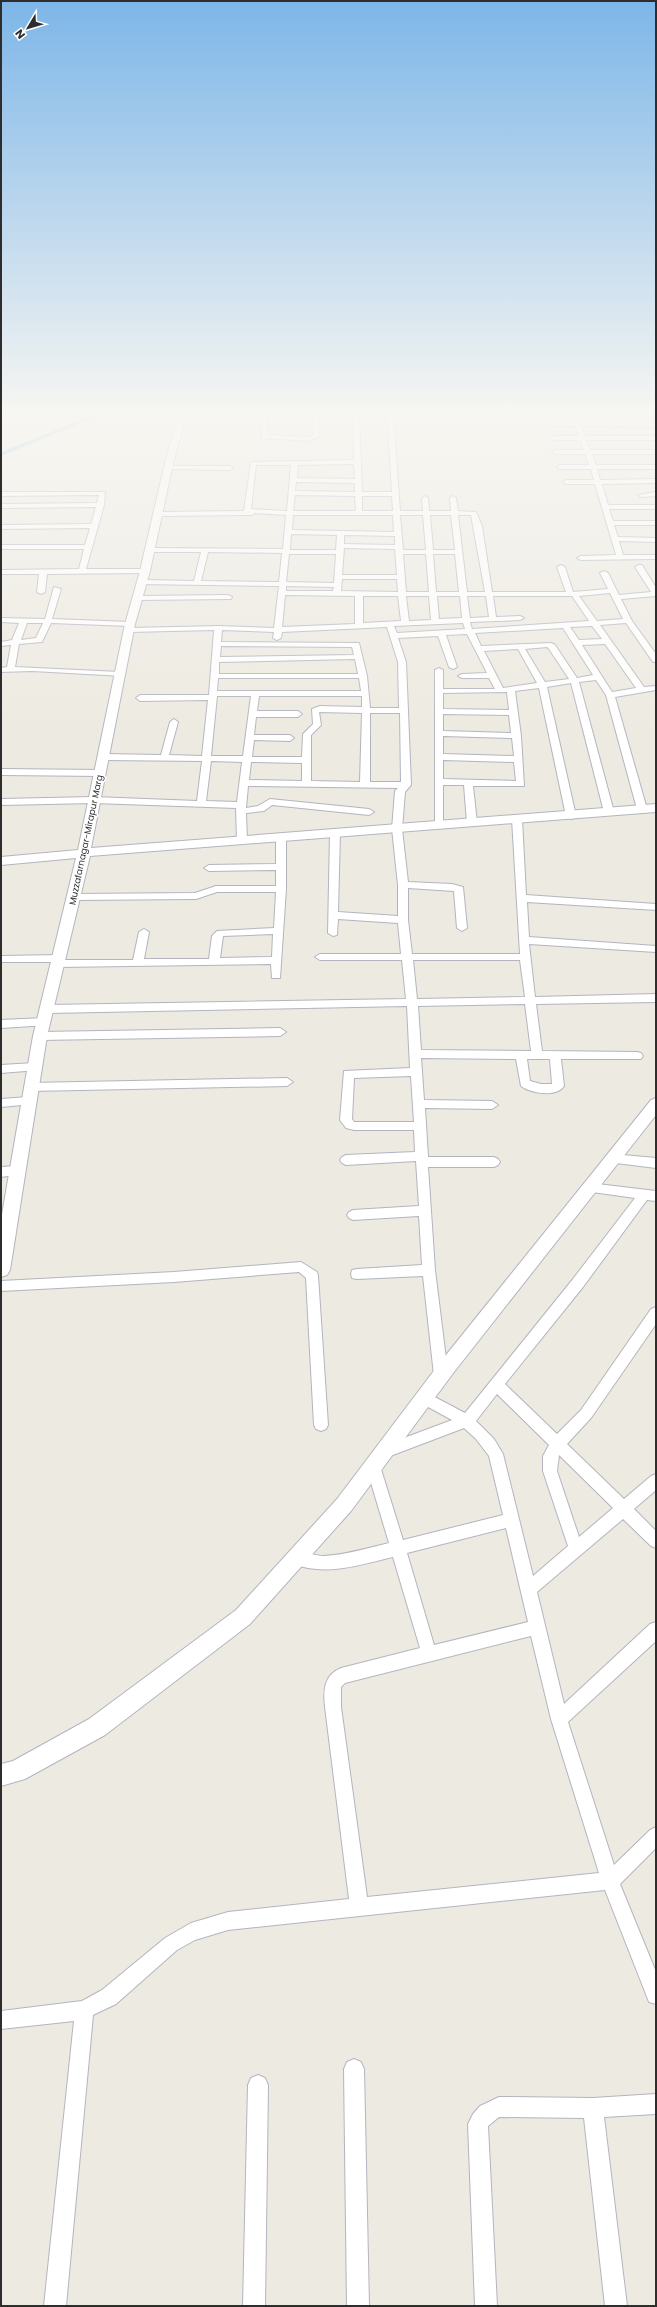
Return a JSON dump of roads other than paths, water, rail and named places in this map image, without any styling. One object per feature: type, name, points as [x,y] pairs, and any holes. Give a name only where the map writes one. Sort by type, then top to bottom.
[{"type":"main road","name":"Muzzafarnagar-Mirapur Marg","points":[[1,1270],[3,1246],[40,1036],[74,897],[101,773],[130,627],[144,577],[157,521]]},
{"type":"main road","points":[[1,861],[83,853],[571,816],[656,808]]},
{"type":"main road","points":[[1,1775],[18,1771],[97,1727],[242,1617],[344,1505],[441,1375],[656,1104]]},
{"type":"street","points":[[1,527],[19,521]]},
{"type":"street","points":[[61,521],[94,526]]},
{"type":"street","points":[[82,571],[96,521]]},
{"type":"street","points":[[277,644],[291,521]]},
{"type":"street","points":[[397,521],[400,577],[405,624]]},
{"type":"street","points":[[426,521],[434,622]]},
{"type":"street","points":[[456,521],[466,621],[500,692]]},
{"type":"street","points":[[477,521],[493,619]]},
{"type":"street","points":[[620,557],[610,523],[656,523]]},
{"type":"street","points":[[290,532],[397,534]]},
{"type":"street","points":[[337,594],[341,533]]},
{"type":"street","points":[[614,539],[656,540]]},
{"type":"street","points":[[1,547],[89,547]]},
{"type":"street","points":[[150,550],[287,552],[339,549],[458,552]]},
{"type":"street","points":[[196,583],[206,550]]},
{"type":"street","points":[[581,558],[656,557]]},
{"type":"street","points":[[561,567],[572,593],[608,641],[641,689]]},
{"type":"street","points":[[639,567],[656,594]]},
{"type":"street","points":[[1,572],[82,571],[196,583],[284,584],[400,577]]},
{"type":"street","points":[[41,592],[43,572]]},
{"type":"street","points":[[604,573],[628,621],[656,660]]},
{"type":"street","points":[[1,644],[15,644],[39,640],[48,621],[57,589]]},
{"type":"street","points":[[283,593],[656,594]]},
{"type":"street","points":[[358,594],[359,626]]},
{"type":"street","points":[[138,598],[228,597]]},
{"type":"street","points":[[1,612],[50,612]]},
{"type":"street","points":[[1,620],[48,621],[130,627],[278,630],[520,618]]},
{"type":"street","points":[[11,669],[15,644],[24,620]]},
{"type":"street","points":[[394,636],[628,621]]},
{"type":"street","points":[[390,625],[402,662],[406,785],[400,791],[397,829],[403,885],[402,920],[412,1003],[416,1054],[419,1126],[429,1270],[441,1375]]},
{"type":"street","points":[[566,625],[610,695],[642,810]]},
{"type":"street","points":[[201,804],[213,695],[213,676],[218,628]]},
{"type":"street","points":[[441,632],[453,668]]},
{"type":"street","points":[[577,644],[608,641]]},
{"type":"street","points":[[216,644],[352,643],[356,645],[366,694],[365,784]]},
{"type":"street","points":[[479,650],[550,646],[574,680],[609,812]]},
{"type":"street","points":[[521,648],[542,685],[571,816]]},
{"type":"street","points":[[215,660],[358,657]]},
{"type":"street","points":[[1,670],[11,669],[120,674]]},
{"type":"street","points":[[438,826],[439,670]]},
{"type":"street","points":[[462,676],[492,675]]},
{"type":"street","points":[[213,676],[363,676]]},
{"type":"street","points":[[438,690],[500,692],[598,677]]},
{"type":"street","points":[[610,695],[641,689],[656,688]]},
{"type":"street","points":[[439,782],[521,784],[511,690]]},
{"type":"street","points":[[140,698],[255,694],[366,694]]},
{"type":"street","points":[[242,841],[241,808],[243,783],[255,694]]},
{"type":"street","points":[[306,784],[307,734],[317,725],[315,711],[403,711]]},
{"type":"street","points":[[438,711],[513,713]]},
{"type":"street","points":[[252,714],[298,714]]},
{"type":"street","points":[[164,759],[174,722]]},
{"type":"street","points":[[438,733],[517,736]]},
{"type":"street","points":[[249,737],[290,738]]},
{"type":"street","points":[[438,757],[519,759]]},
{"type":"street","points":[[104,758],[306,760]]},
{"type":"street","points":[[1,772],[32,774],[101,773]]},
{"type":"street","points":[[243,783],[406,785]]},
{"type":"street","points":[[468,783],[472,823]]},
{"type":"street","points":[[1,802],[94,800],[201,804],[261,809],[270,802],[369,812]]},
{"type":"street","points":[[517,819],[525,957],[529,1001],[537,1054]]},
{"type":"street","points":[[333,933],[335,833]]},
{"type":"street","points":[[276,976],[281,889],[280,838]]},
{"type":"street","points":[[209,868],[280,867]]},
{"type":"street","points":[[403,885],[452,887],[459,889],[462,928]]},
{"type":"street","points":[[74,897],[196,896],[216,889],[281,889]]},
{"type":"street","points":[[521,898],[655,910]]},
{"type":"street","points":[[333,916],[402,920]]},
{"type":"street","points":[[214,962],[217,936],[221,933],[279,931]]},
{"type":"street","points":[[138,963],[144,932]]},
{"type":"street","points":[[524,940],[656,950]]},
{"type":"street","points":[[320,957],[525,957]]},
{"type":"street","points":[[1,959],[138,963],[277,960]]},
{"type":"street","points":[[48,1008],[656,998]]},
{"type":"street","points":[[1,1024],[44,1022]]},
{"type":"street","points":[[40,1036],[280,1032]]},
{"type":"street","points":[[416,1054],[555,1054],[637,1056]]},
{"type":"street","points":[[521,1054],[525,1083],[531,1087],[551,1088],[558,1086],[555,1054]]},
{"type":"street","points":[[1,1069],[34,1067]]},
{"type":"street","points":[[416,1072],[348,1074],[346,1120],[350,1125],[354,1126],[419,1126]]},
{"type":"street","points":[[30,1087],[287,1082]]},
{"type":"street","points":[[1,1102],[28,1102]]},
{"type":"street","points":[[418,1104],[492,1105]]},
{"type":"street","points":[[346,1160],[421,1159],[494,1162]]},
{"type":"street","points":[[612,1159],[656,1163]]},
{"type":"street","points":[[1,1172],[17,1171]]},
{"type":"street","points":[[589,1188],[650,1196]]},
{"type":"street","points":[[429,1653],[398,1548],[378,1459],[467,1420],[650,1196]]},
{"type":"street","points":[[353,1215],[425,1211]]},
{"type":"street","points":[[1,1286],[174,1277],[301,1267],[312,1276],[321,1425]]},
{"type":"street","points":[[357,1274],[429,1270]]},
{"type":"street","points":[[576,1549],[549,1465],[550,1456],[558,1443],[586,1414],[656,1313]]},
{"type":"street","points":[[497,1385],[558,1443],[622,1509],[656,1541]]},
{"type":"street","points":[[424,1398],[467,1420],[487,1440],[496,1454],[530,1588],[559,1719],[610,1881],[656,1995]]},
{"type":"street","points":[[530,1588],[656,1481]]},
{"type":"street","points":[[296,1558],[333,1562],[398,1548],[512,1520]]},
{"type":"street","points":[[359,1906],[332,1690],[334,1682],[341,1676],[538,1627]]},
{"type":"street","points":[[559,1719],[656,1630]]},
{"type":"street","points":[[1,2020],[84,2010],[109,1997],[171,1944],[191,1932],[228,1921],[359,1906],[610,1881],[656,1836]]},
{"type":"street","points":[[55,2306],[84,2010]]},
{"type":"street","points":[[354,2069],[358,2306]]},
{"type":"street","points":[[254,2306],[258,2085]]},
{"type":"street","points":[[486,2306],[478,2124],[481,2117],[489,2110],[499,2107],[593,2108],[656,2104]]},
{"type":"street","points":[[593,2108],[616,2306]]}]
